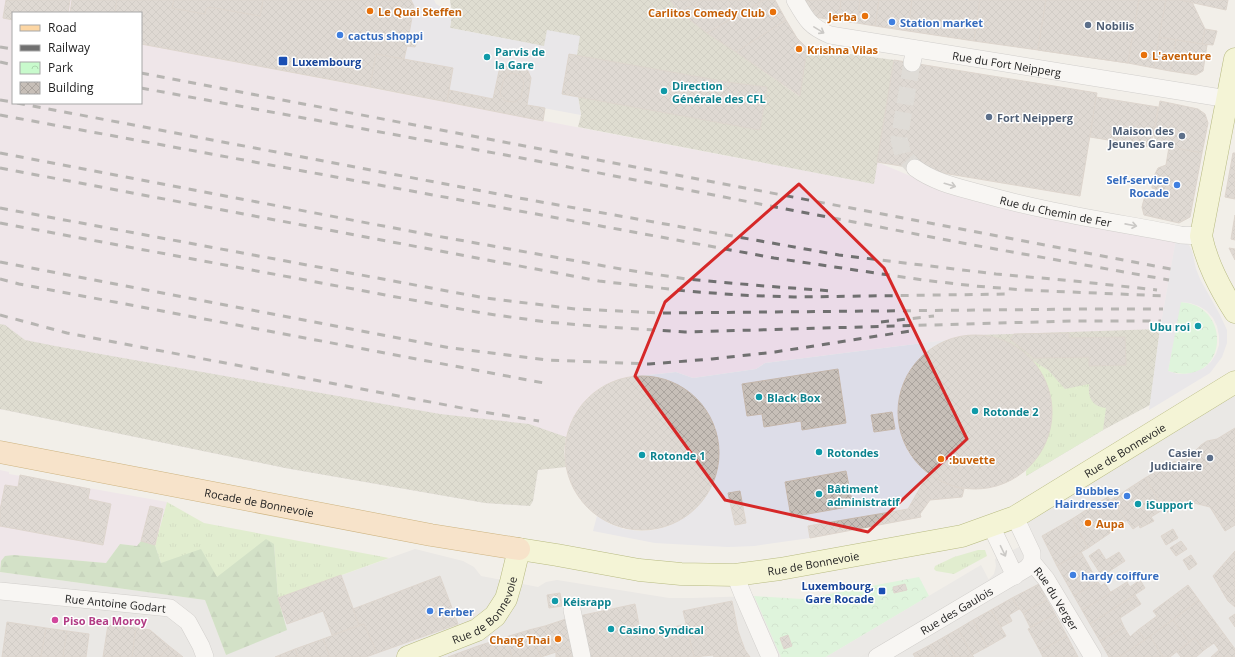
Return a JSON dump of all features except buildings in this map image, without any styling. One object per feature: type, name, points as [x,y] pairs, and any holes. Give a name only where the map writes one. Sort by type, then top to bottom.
[{"type":"main road","points":[[1235,59],[1231,99],[1201,236],[1207,257],[1219,286],[1235,312]]},
{"type":"main road","name":"Rue de Bonnevoie","points":[[408,657],[476,630],[495,616],[506,599],[512,582],[519,549],[639,570],[681,574],[735,575],[780,570],[962,536],[1015,517],[1235,382]]},
{"type":"main road","name":"Rocade de Bonnevoie","points":[[0,452],[431,535],[519,549]]},
{"type":"street","name":"Rue du Fort Neipperg","points":[[795,0],[806,20],[816,29],[830,35],[913,56],[1231,99]]},
{"type":"street","name":"Rue du Chemin de Fer","points":[[915,168],[926,176],[945,184],[1002,199],[1181,235],[1201,236]]},
{"type":"street","name":"Rue du Verger","points":[[1015,517],[1032,553],[1032,562],[1046,579],[1093,657]]},
{"type":"street","points":[[991,526],[1014,576]]},
{"type":"street","name":"Rue des Gaulois","points":[[877,657],[1028,568],[1032,562]]},
{"type":"street","points":[[735,575],[770,657]]},
{"type":"street","name":"Rue Antoine Godart","points":[[0,591],[170,608],[188,622],[201,646],[205,657]]},
{"type":"street","points":[[572,610],[582,657]]},
{"type":"highlighted area","points":[[799,184],[884,268],[967,439],[868,532],[725,500],[635,376],[665,302]]},
{"type":"shaded area","name":"Luxembourg","points":[[0,0],[72,0],[70,12],[12,12],[12,104],[142,104],[142,44],[874,184],[877,162],[944,190],[1176,239],[1160,329],[993,337],[977,335],[962,336],[947,340],[765,363],[756,369],[693,378],[676,372],[630,377],[615,381],[601,387],[579,408],[566,437],[564,452],[566,467],[538,470],[533,501],[530,506],[485,503],[285,468],[0,409]]},
{"type":"shaded area","name":"Parvis de la Gare","points":[[411,0],[434,0],[436,4],[452,13],[450,28],[544,46],[547,30],[580,36],[577,55],[569,54],[562,94],[578,97],[581,115],[527,105],[531,78],[524,70],[524,66],[510,64],[509,67],[505,66],[499,71],[493,99],[449,90],[453,68],[404,59],[407,46],[415,47],[418,40],[416,36],[409,34],[414,6]]},
{"type":"shaded area","points":[[450,0],[670,0],[680,12],[707,33],[799,96],[807,48],[894,60],[874,184],[578,127],[581,115],[578,97],[529,89],[538,45],[450,28],[452,13]]},
{"type":"shaded area","points":[[1176,239],[1189,245],[1192,251],[1200,279],[1227,330],[1227,343],[1222,357],[1210,373],[1149,410],[1160,329]],"holes":[[[1181,302],[1190,303],[1207,311],[1213,318],[1217,326],[1219,345],[1211,362],[1204,368],[1195,372],[1177,374],[1168,371]]]},
{"type":"shaded area","points":[[0,324],[5,325],[25,340],[55,346],[440,414],[529,424],[566,437],[564,452],[566,467],[538,470],[533,501],[530,506],[485,503],[285,468],[0,409]]},
{"type":"shaded area","points":[[1160,329],[1150,405],[1103,430],[1026,476],[1026,471],[1037,458],[1045,444],[1050,429],[1052,414],[1051,399],[1047,384],[1030,359],[1019,349],[993,337],[977,335]]},
{"type":"shaded area","points":[[947,340],[935,346],[923,355],[913,366],[905,379],[900,393],[898,408],[902,437],[908,451],[928,474],[908,509],[808,526],[810,538],[754,546],[728,547],[655,543],[593,531],[597,516],[610,524],[624,529],[639,531],[654,530],[668,526],[682,519],[694,510],[704,499],[712,486],[717,472],[719,457],[715,427],[708,413],[699,401],[686,390],[674,383],[660,378],[646,376],[630,377],[676,372],[693,378],[756,369],[765,363]],"holes":[[[838,370],[846,423],[802,430],[801,421],[764,427],[762,414],[747,416],[742,384]],[[892,412],[894,429],[874,432],[871,415]],[[846,471],[852,506],[791,517],[785,482]]]},
{"type":"shaded area","points":[[1235,382],[1235,657],[859,657],[989,579],[994,574],[996,566],[995,559],[1027,543],[1015,517]]},
{"type":"shaded area","points":[[0,470],[9,472],[9,474],[167,502],[155,545],[137,546],[120,544],[106,563],[14,555],[1,561],[0,566]]},
{"type":"shaded area","points":[[415,549],[463,561],[474,567],[481,576],[538,587],[546,582],[557,580],[669,598],[754,596],[781,657],[0,657],[0,572],[205,600],[226,655],[278,598]]},
{"type":"shaded area","points":[[981,565],[989,580],[859,657],[826,657]]},
{"type":"green space","points":[[1180,302],[1198,307],[1210,317],[1216,330],[1217,345],[1212,358],[1202,369],[1188,374],[1168,371]]},
{"type":"green space","points":[[1030,359],[1048,370],[1065,389],[1089,384],[1090,397],[1094,403],[1106,408],[1103,430],[1026,476],[1026,471],[1037,457],[1045,443],[1050,430],[1052,416],[1051,402],[1047,388],[1040,373]]},
{"type":"green space","points":[[167,502],[204,523],[389,558],[278,598],[274,544],[217,577],[161,563],[155,545]]},
{"type":"green space","points":[[266,539],[274,544],[278,598],[287,630],[226,655],[205,600],[0,572],[1,561],[5,556],[14,555],[106,563],[120,544],[137,546],[141,541],[155,545],[161,563],[201,549],[217,577]]},
{"type":"green space","points":[[978,550],[985,550],[987,556],[954,574],[936,571],[934,569],[935,566],[954,557]]},
{"type":"green space","points":[[919,577],[929,596],[826,657],[781,657],[754,596],[802,599]]},
{"type":"tunnel","points":[[912,63],[899,139],[903,155],[915,168]]},
{"type":"railway","points":[[0,47],[12,49]]},
{"type":"railway","points":[[0,62],[12,65]]},
{"type":"railway","points":[[142,73],[1171,269]]},
{"type":"railway","points":[[142,88],[516,157],[973,245],[1169,280]]},
{"type":"railway","points":[[0,100],[12,102]]},
{"type":"railway","points":[[22,104],[519,198],[839,255],[996,274],[1157,290]]},
{"type":"railway","points":[[0,115],[774,258],[923,280],[975,286],[1024,290],[1166,296]]},
{"type":"railway","points":[[0,153],[420,233],[621,269],[686,279],[833,291]]},
{"type":"railway","points":[[0,168],[599,281],[686,291],[794,297],[1010,294]]},
{"type":"railway","points":[[0,208],[485,298],[576,309],[662,313],[1163,309]]},
{"type":"railway","points":[[0,223],[482,313],[546,322],[605,327],[685,332],[1071,321],[1161,321]]},
{"type":"railway","points":[[0,262],[451,348],[547,360],[649,364],[712,359],[775,352],[910,331]]},
{"type":"railway","points":[[0,279],[19,284],[544,383]]},
{"type":"railway","points":[[0,315],[67,333],[483,412],[539,421]]},
{"type":"railway","points":[[881,322],[934,316]]},
{"type":"place","name":"Le Quai Steffen","points":[[370,11]]},
{"type":"place","name":"Carlitos Comedy Club","points":[[773,12]]},
{"type":"place","name":"Jerba","points":[[865,16]]},
{"type":"place","name":"Station market","points":[[892,22]]},
{"type":"place","name":"Nobilis","points":[[1088,25]]},
{"type":"place","name":"cactus shoppi","points":[[340,35]]},
{"type":"place","name":"Krishna Vilas","points":[[799,49]]},
{"type":"place","name":"L'aventure","points":[[1144,55]]},
{"type":"place","name":"Parvis de la Gare","points":[[487,57]]},
{"type":"place","name":"Luxembourg","points":[[283,61]]},
{"type":"place","name":"Direction Générale des CFL","points":[[664,91]]},
{"type":"place","name":"Fort Neipperg","points":[[989,117]]},
{"type":"place","name":"Maison des Jeunes Gare","points":[[1182,136]]},
{"type":"place","name":"Self-service Rocade","points":[[1177,185]]},
{"type":"place","name":"Ubu roi","points":[[1198,326]]},
{"type":"place","name":"Black Box","points":[[759,397]]},
{"type":"place","name":"Rotonde 2","points":[[975,411]]},
{"type":"place","name":"Rotondes","points":[[819,452]]},
{"type":"place","name":"Rotonde 1","points":[[642,455]]},
{"type":"place","name":"Casier Judiciaire","points":[[1210,458]]},
{"type":"place","name":":buvette","points":[[941,459]]},
{"type":"place","name":"Bâtiment administratif","points":[[819,494]]},
{"type":"place","name":"Bubbles Hairdresser","points":[[1127,496]]},
{"type":"place","name":"iSupport","points":[[1138,504]]},
{"type":"place","name":"Aupa","points":[[1088,523]]},
{"type":"place","name":"hardy coiffure","points":[[1073,575]]},
{"type":"place","name":"Luxembourg, Gare Rocade","points":[[882,591]]},
{"type":"place","name":"Kéisrapp","points":[[555,601]]},
{"type":"place","name":"Ferber","points":[[430,611]]},
{"type":"place","name":"Piso Bea Moroy","points":[[55,620]]},
{"type":"place","name":"Casino Syndical","points":[[611,629]]},
{"type":"place","name":"Chang Thai","points":[[558,639]]}]
